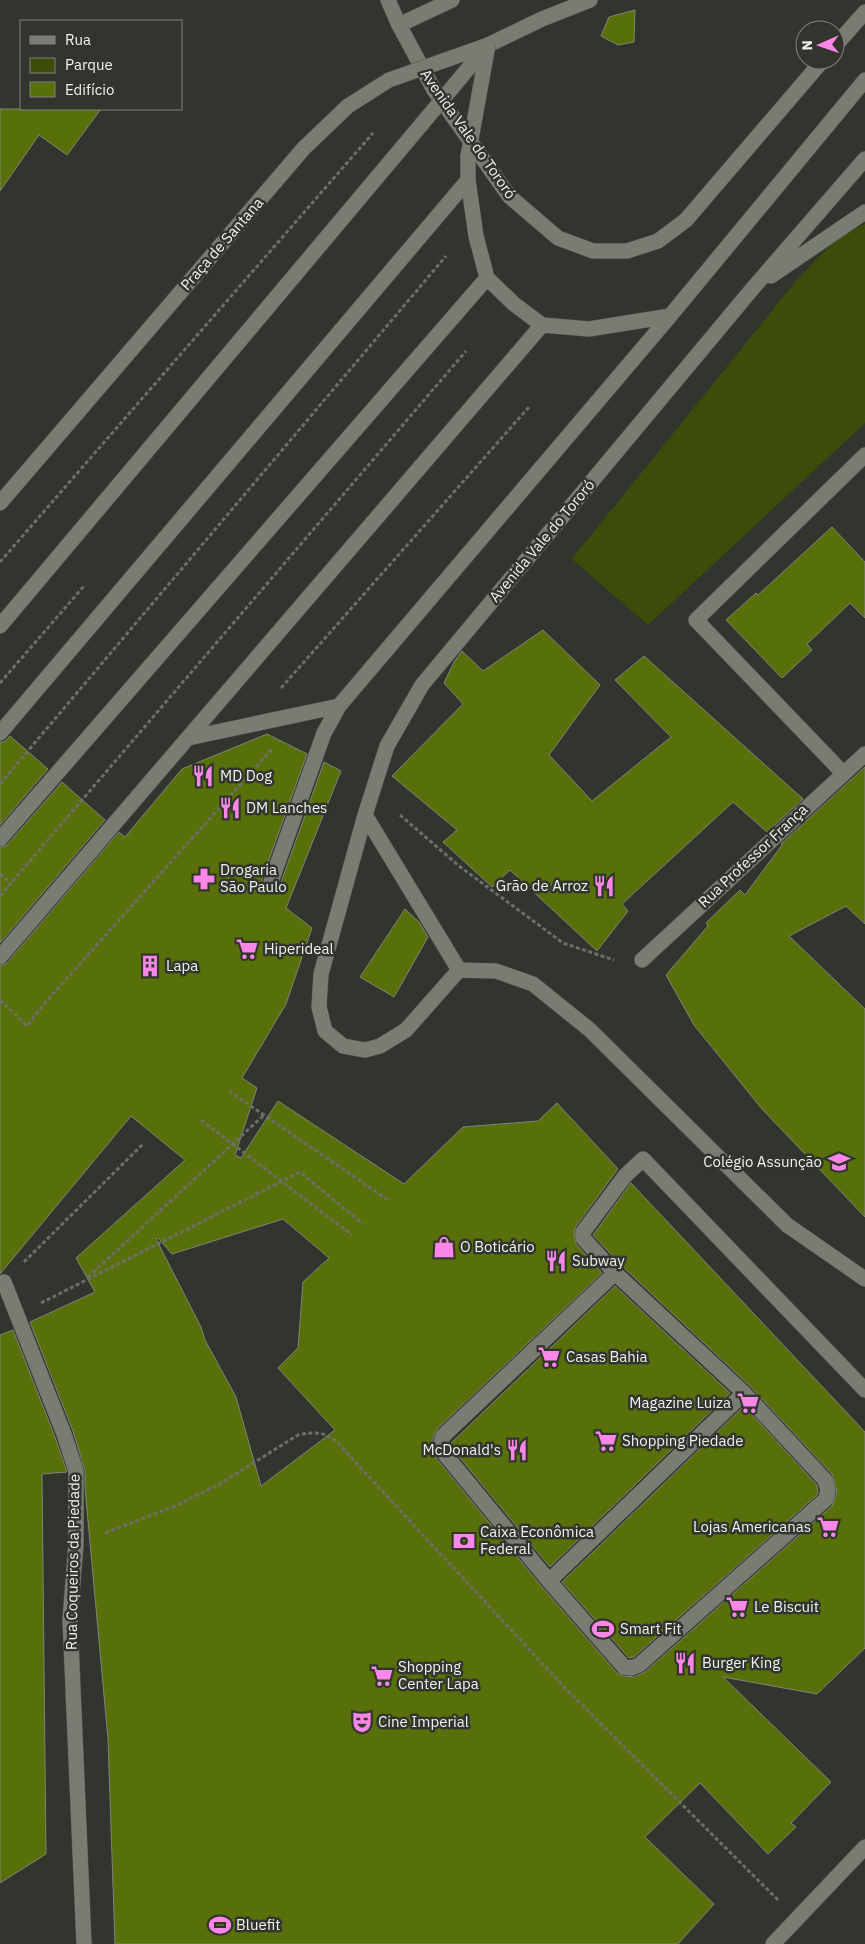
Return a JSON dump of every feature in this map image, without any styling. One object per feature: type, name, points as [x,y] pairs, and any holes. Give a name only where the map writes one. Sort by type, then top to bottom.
[{"type":"street","name":"Avenida Vale do Tororó","points":[[388,0],[399,25],[434,90],[509,196],[558,238],[593,251],[627,251],[658,241],[686,220],[814,70]]},
{"type":"street","points":[[399,25],[452,0]]},
{"type":"street","name":"Praça de Santana","points":[[0,503],[304,148],[348,106],[389,80],[488,45],[542,18],[590,0]]},
{"type":"street","points":[[845,35],[865,12]]},
{"type":"street","points":[[0,626],[488,45]]},
{"type":"street","points":[[488,45],[468,156],[468,180],[476,236],[487,278],[514,304],[542,325],[589,329],[670,316]]},
{"type":"street","points":[[272,882],[324,733],[339,706],[670,316],[865,80]]},
{"type":"street","name":"Avenida Vale do Tororó","points":[[458,970],[406,1030],[380,1046],[364,1050],[343,1046],[325,1031],[319,1007],[321,974],[365,815],[387,746],[422,685],[753,288],[865,160]]},
{"type":"street","points":[[0,733],[468,180]]},
{"type":"street","name":"Avenida Vale do Tororó","points":[[753,288],[865,212]]},
{"type":"street","points":[[0,839],[487,278]]},
{"type":"street","points":[[0,957],[542,325]]},
{"type":"street","points":[[843,773],[696,620],[865,455]]},
{"type":"street","points":[[188,738],[339,706]]},
{"type":"street","name":"Rua Professor França","points":[[642,960],[865,754]]},
{"type":"street","points":[[365,815],[458,970],[496,971],[533,984],[590,1030],[787,1225],[865,1279]]},
{"type":"street","points":[[615,1273],[443,1436],[441,1442],[443,1452],[549,1581],[624,1667],[631,1668],[639,1665],[826,1499],[828,1490],[825,1480],[744,1393],[615,1273],[583,1238],[583,1232],[625,1176],[643,1159],[865,1390]]},
{"type":"street","name":"Rua Coqueiros da Piedade","points":[[4,1282],[64,1434],[76,1471],[76,1544],[70,1619],[84,1944]]},
{"type":"street","points":[[549,1581],[744,1393]]},
{"type":"street","points":[[772,1944],[865,1847]]},
{"type":"path","points":[[0,562],[373,133]]},
{"type":"path","points":[[0,784],[446,256]]},
{"type":"path","points":[[0,896],[466,351]]},
{"type":"path","points":[[0,1000],[27,1026],[44,1004],[280,741],[270,701],[529,407]]},
{"type":"path","points":[[365,815],[386,803],[459,866],[563,943],[607,959],[632,962],[642,960]]},
{"type":"path","points":[[0,874],[11,883]]},
{"type":"path","points":[[229,1091],[388,1200]]},
{"type":"path","points":[[84,1281],[264,1115]]},
{"type":"path","points":[[201,1120],[352,1235]]},
{"type":"path","points":[[4,1282],[144,1143]]},
{"type":"path","points":[[17,1315],[300,1172],[363,1224]]},
{"type":"path","points":[[76,1544],[175,1506],[218,1485],[298,1435],[322,1432],[333,1438],[564,1687],[796,1918]]},
{"type":"green space","points":[[865,224],[865,423],[648,625],[572,559],[796,281],[838,237]]},
{"type":"building","points":[[635,10],[634,42],[618,45],[601,36],[609,17]]},
{"type":"building","points":[[0,109],[100,110],[67,155],[39,135],[0,191]]},
{"type":"building","points":[[832,527],[865,562],[865,618],[850,603],[807,644],[812,650],[782,678],[726,620],[756,593],[758,595]]},
{"type":"building","points":[[543,630],[600,685],[549,755],[592,801],[671,737],[615,680],[644,656],[803,799],[767,832],[733,802],[622,904],[628,911],[597,951],[510,870],[492,887],[443,842],[457,830],[392,776],[463,704],[444,683],[454,662],[462,651],[483,671]]},
{"type":"building","points":[[267,734],[307,754],[262,879],[262,884],[267,891],[273,891],[280,885],[324,762],[341,771],[286,908],[312,928],[286,1004],[242,1078],[257,1088],[235,1155],[241,1158],[278,1101],[404,1184],[463,1127],[538,1121],[557,1103],[618,1169],[576,1226],[574,1232],[576,1244],[602,1273],[437,1429],[432,1440],[436,1458],[542,1587],[617,1673],[623,1676],[634,1677],[645,1672],[832,1506],[837,1492],[832,1474],[751,1387],[622,1266],[593,1235],[631,1183],[865,1432],[865,1648],[817,1694],[723,1677],[831,1782],[791,1823],[796,1827],[768,1854],[700,1783],[645,1837],[714,1904],[678,1944],[115,1944],[108,1739],[85,1471],[73,1431],[30,1322],[95,1292],[76,1258],[185,1160],[131,1116],[0,1274],[0,966],[7,963],[119,832],[125,837],[182,769]],"holes":[[[283,1219],[329,1258],[303,1282],[298,1348],[278,1368],[335,1430],[261,1486],[236,1397],[205,1340],[201,1327],[156,1239],[158,1238],[172,1254]]]},
{"type":"building","points":[[10,736],[48,769],[0,825],[0,742],[4,742]]},
{"type":"building","points":[[865,767],[865,924],[846,906],[789,936],[865,1009],[865,1217],[762,1109],[694,1025],[666,975],[708,926],[706,923],[740,890],[745,895],[781,844]]},
{"type":"building","points":[[62,782],[105,820],[0,943],[0,848],[7,845]]},
{"type":"building","points":[[405,909],[419,922],[428,937],[394,997],[360,977]]},
{"type":"building","points":[[615,1286],[730,1393],[550,1567],[452,1448],[451,1443]]},
{"type":"building","points":[[13,1330],[67,1472],[42,1474],[46,1854],[0,1883],[0,1335]]},
{"type":"building","points":[[744,1406],[817,1485],[818,1494],[634,1657],[629,1658],[562,1582]]},
{"type":"place","name":"MD Dog","points":[[203,776]]},
{"type":"place","name":"DM Lanches","points":[[230,808]]},
{"type":"place","name":"Drogaria São Paulo","points":[[204,879]]},
{"type":"place","name":"Grão de Arroz","points":[[604,886]]},
{"type":"place","name":"Hiperideal","points":[[247,949]]},
{"type":"place","name":"Lapa","points":[[150,966]]},
{"type":"place","name":"Colégio Assunção","points":[[839,1162]]},
{"type":"place","name":"O Boticário","points":[[444,1247]]},
{"type":"place","name":"Subway","points":[[556,1261]]},
{"type":"place","name":"Casas Bahia","points":[[549,1357]]},
{"type":"place","name":"Magazine Luiza","points":[[748,1403]]},
{"type":"place","name":"Shopping Piedade","points":[[606,1441]]},
{"type":"place","name":"McDonald's","points":[[517,1450]]},
{"type":"place","name":"Lojas Americanas","points":[[828,1527]]},
{"type":"place","name":"Caixa Econômica Federal","points":[[464,1541]]},
{"type":"place","name":"Le Biscuit","points":[[737,1607]]},
{"type":"place","name":"Smart Fit","points":[[603,1629]]},
{"type":"place","name":"Burger King","points":[[685,1663]]},
{"type":"place","name":"Shopping Center Lapa","points":[[382,1676]]},
{"type":"place","name":"Cine Imperial","points":[[362,1722]]},
{"type":"place","name":"Bluefit","points":[[220,1925]]}]
